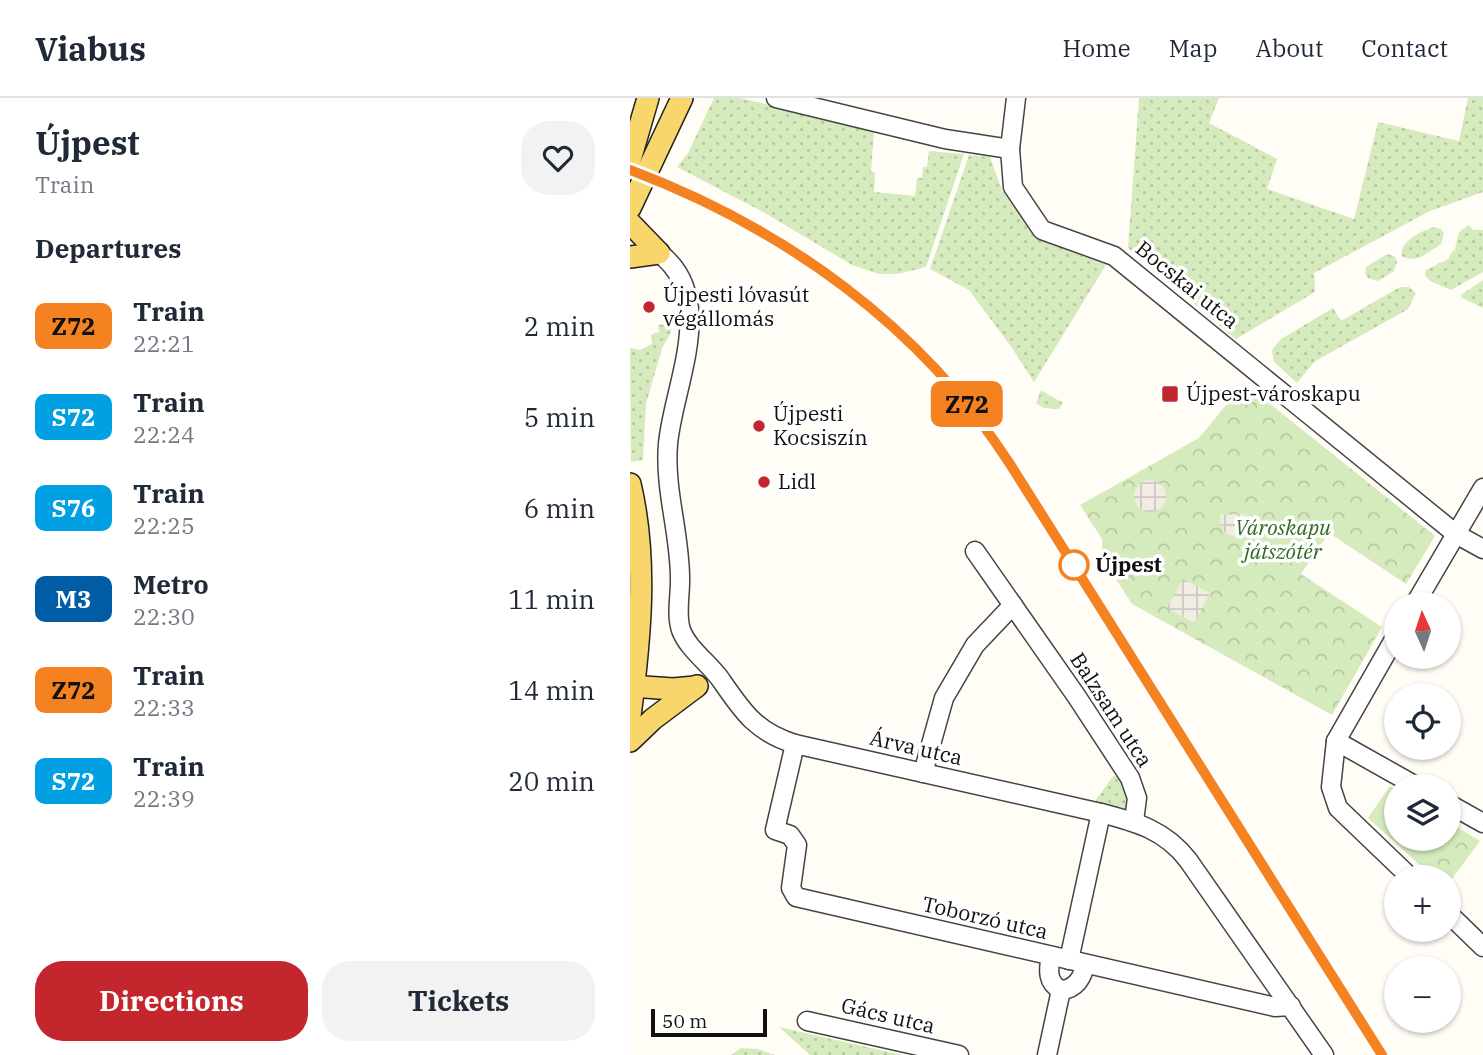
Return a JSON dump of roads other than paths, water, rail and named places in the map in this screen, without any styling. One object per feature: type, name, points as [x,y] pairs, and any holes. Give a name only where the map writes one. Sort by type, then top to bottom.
[{"type":"main road","points":[[630,123],[647,98]]},
{"type":"main road","points":[[630,160],[647,98]]},
{"type":"main road","points":[[630,208],[682,98]]},
{"type":"main road","points":[[630,223],[662,255]]},
{"type":"main road","points":[[630,257],[662,255]]},
{"type":"main road","points":[[630,484],[640,555],[641,612],[630,716]]},
{"type":"main road","points":[[632,685],[673,689],[697,686]]},
{"type":"main road","points":[[630,741],[653,719],[697,686]]},
{"type":"street","points":[[776,98],[946,139],[1010,149]]},
{"type":"street","name":"Bocskai utca","points":[[1016,98],[1010,149],[1013,187],[1042,230],[1114,256],[1456,534],[1483,549]]},
{"type":"street","name":"Árva utca","points":[[662,255],[683,282],[688,311],[686,358],[670,428],[667,454],[668,482],[680,559],[680,626],[687,640],[715,672],[750,721],[771,735],[795,744],[1134,821]]},
{"type":"street","points":[[1422,592],[1483,488]]},
{"type":"street","name":"Balzsam utca","points":[[975,551],[1130,778],[1137,798],[1134,821]]},
{"type":"street","points":[[923,773],[944,698],[975,645],[1013,605]]},
{"type":"street","points":[[1384,657],[1336,741],[1331,787],[1338,808],[1397,865]]},
{"type":"street","points":[[697,686],[715,672]]},
{"type":"street","points":[[1336,741],[1395,774]]},
{"type":"street","name":"Toborzó utca","points":[[795,744],[775,830],[790,835],[797,845],[791,885],[796,897],[1244,1000],[1278,1007],[1290,1006]]},
{"type":"street","points":[[1461,811],[1483,823]]},
{"type":"street","points":[[1051,956],[1053,985],[1061,990],[1078,982],[1077,962],[1101,813]]},
{"type":"street","points":[[1134,821],[1161,834],[1183,853],[1324,1055]]},
{"type":"street","points":[[1461,926],[1483,947]]},
{"type":"street","points":[[1244,1000],[1258,988],[1263,966]]},
{"type":"street","points":[[1047,1055],[1061,990]]},
{"type":"street","name":"Gács utca","points":[[807,1021],[959,1055]]},
{"type":"railway","points":[[630,170],[742,221],[795,252],[844,286],[891,325],[934,367],[974,414],[1010,464],[1382,1055]]},
{"type":"train","name":"Z72","points":[[630,170],[742,220],[819,268],[886,318],[952,386],[1010,464],[1382,1055]]},
{"type":"place","name":"Újpesti lóvasút végállomás","points":[[649,307]]},
{"type":"place","name":"Újpest-városkapu","points":[[1170,394]]},
{"type":"place","name":"Újpesti Kocsiszín","points":[[759,426]]},
{"type":"place","name":"Lidl","points":[[764,482]]},
{"type":"place","name":"Újpest","points":[[1074,565]]},
{"type":"park label","name":"Városkapu játszótér","points":[[1283,540]]}]
